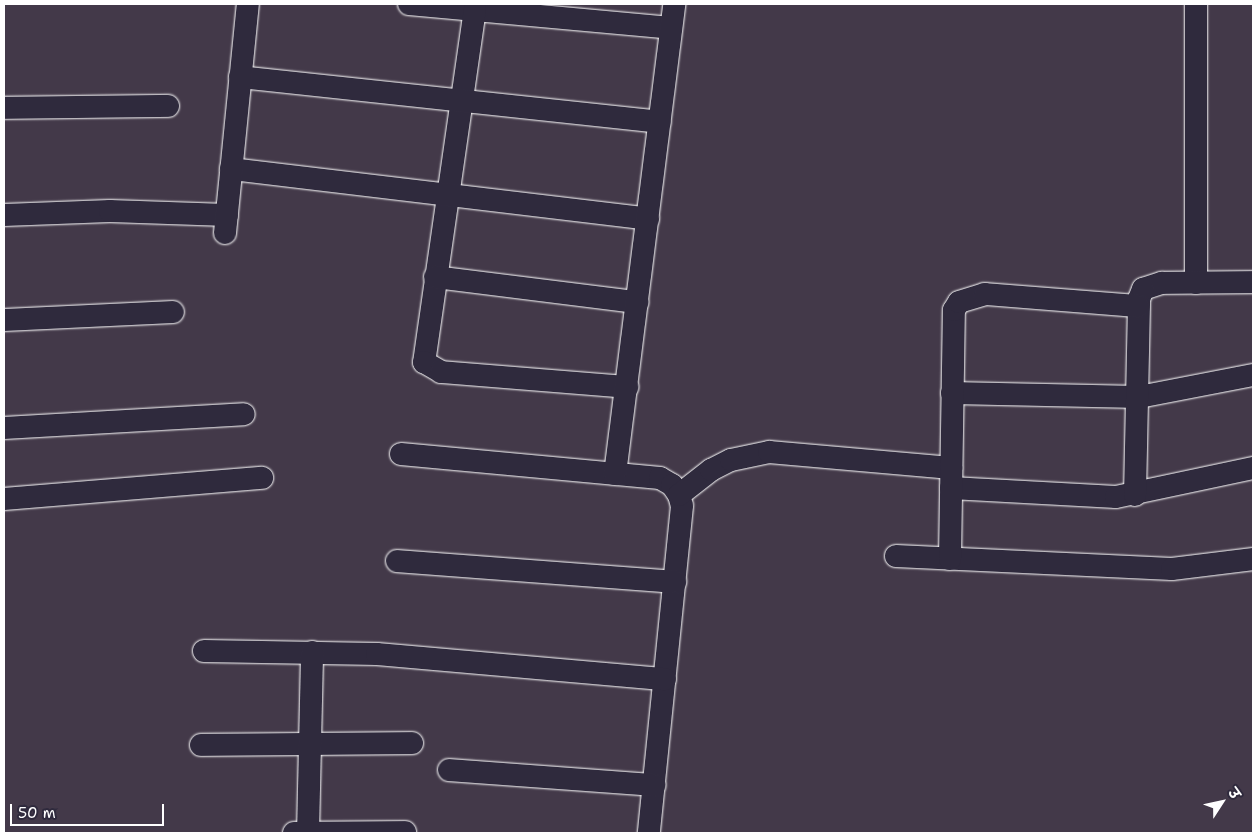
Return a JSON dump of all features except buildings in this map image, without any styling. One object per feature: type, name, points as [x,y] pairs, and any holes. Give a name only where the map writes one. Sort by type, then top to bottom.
[{"type":"street","points":[[4,215],[110,211],[226,224],[248,4]]},
{"type":"street","points":[[409,4],[671,28]]},
{"type":"street","points":[[615,474],[674,4]]},
{"type":"street","points":[[1196,4],[1196,283]]},
{"type":"street","points":[[475,9],[464,100],[447,195],[424,362],[431,369],[441,372],[627,387]]},
{"type":"street","points":[[240,77],[660,122]]},
{"type":"street","points":[[4,108],[168,106]]},
{"type":"street","points":[[231,169],[648,220]]},
{"type":"street","points":[[435,276],[638,302]]},
{"type":"street","points":[[1135,495],[1139,397],[1139,306],[1143,289],[1152,284],[1253,282]]},
{"type":"street","points":[[950,558],[954,310],[968,297],[985,294],[1139,306]]},
{"type":"street","points":[[4,320],[173,312]]},
{"type":"street","points":[[952,393],[1139,397],[1253,375]]},
{"type":"street","points":[[4,428],[244,414]]},
{"type":"street","points":[[679,494],[710,470],[731,460],[769,452],[1086,498],[1135,495],[1253,468]]},
{"type":"street","points":[[401,454],[660,478],[672,485],[679,494],[682,506],[649,833]]},
{"type":"street","points":[[4,499],[262,478]]},
{"type":"street","points":[[896,556],[1172,570],[1253,559]]},
{"type":"street","points":[[397,561],[675,582]]},
{"type":"street","points":[[204,651],[312,652],[423,658],[665,679]]},
{"type":"street","points":[[308,833],[312,652]]},
{"type":"street","points":[[201,745],[412,743]]},
{"type":"street","points":[[449,770],[654,785]]},
{"type":"street","points":[[293,833],[405,832]]}]
